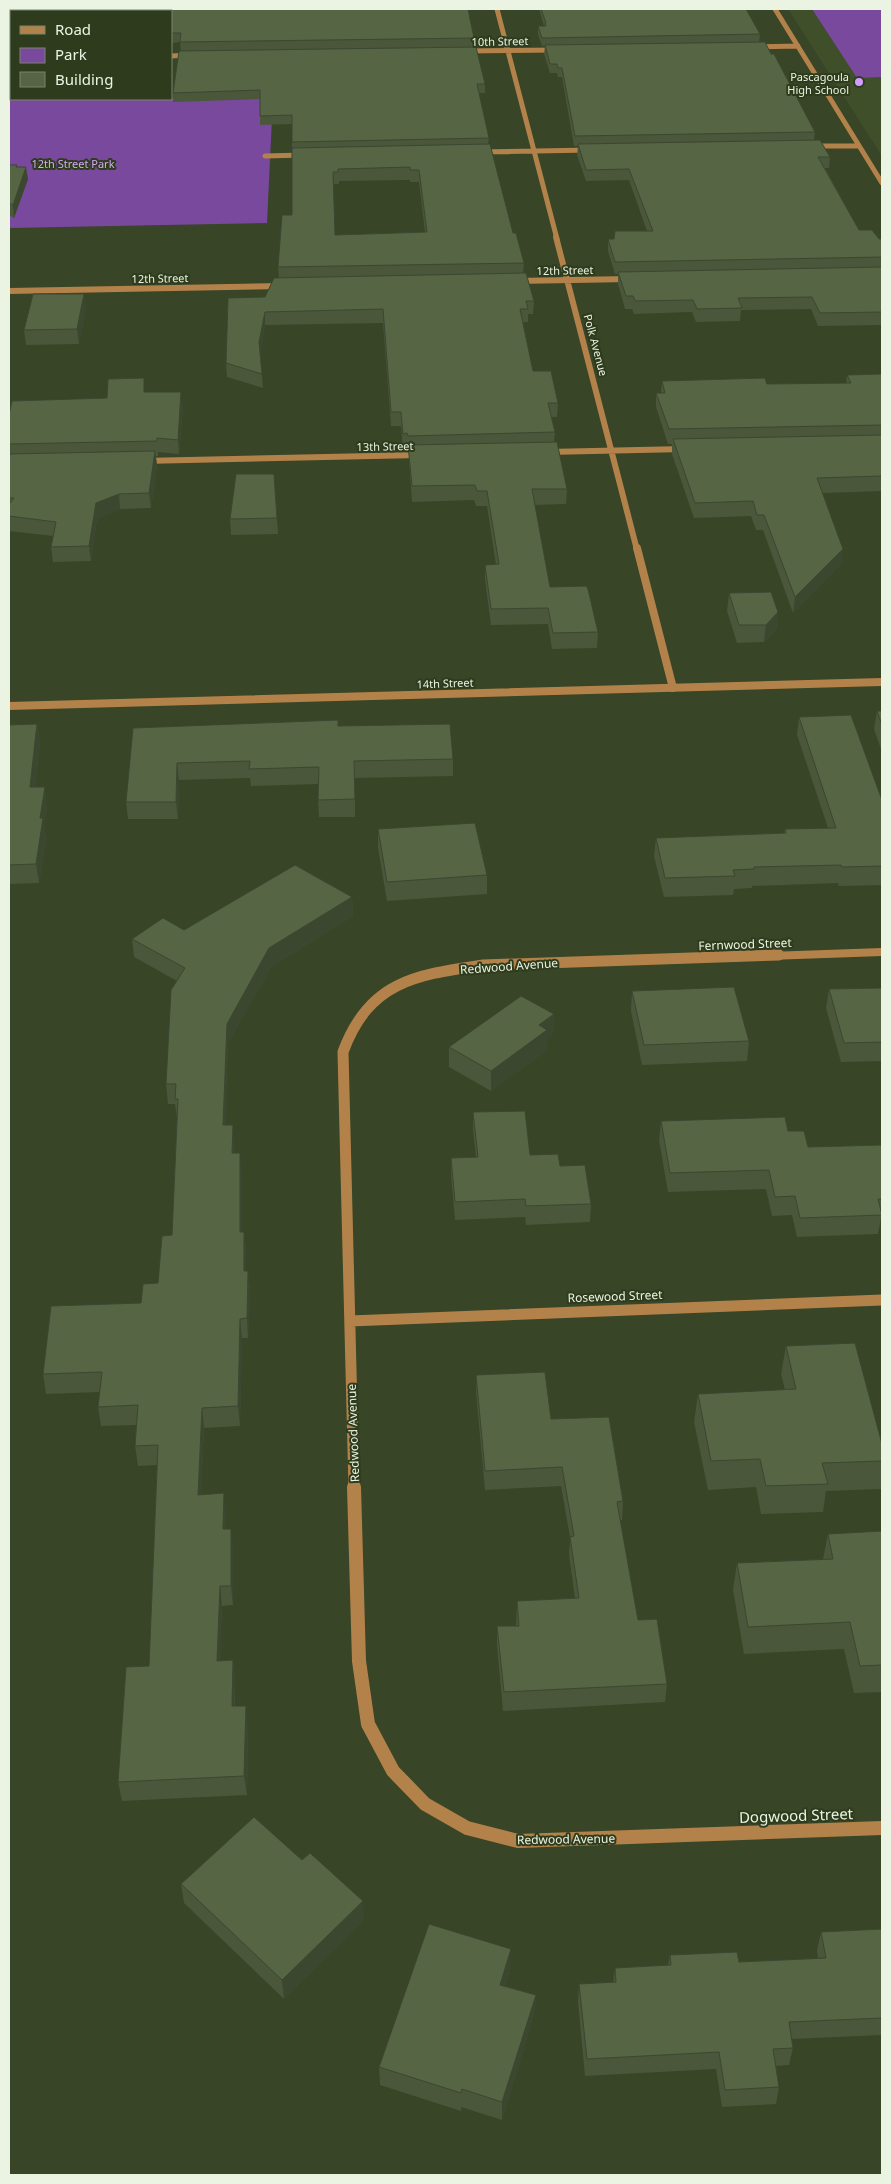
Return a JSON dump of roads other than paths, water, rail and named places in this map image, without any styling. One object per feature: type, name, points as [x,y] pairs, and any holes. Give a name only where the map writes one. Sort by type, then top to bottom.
[{"type":"street","name":"Polk Avenue","points":[[497,9],[613,450],[673,688]]},
{"type":"street","points":[[775,9],[882,182]]},
{"type":"street","points":[[747,47],[798,46]]},
{"type":"street","name":"10th Street","points":[[458,51],[568,50]]},
{"type":"street","points":[[172,56],[201,55]]},
{"type":"street","points":[[801,147],[859,146]]},
{"type":"street","points":[[475,152],[600,150]]},
{"type":"street","points":[[265,156],[315,155]]},
{"type":"street","name":"12th Street","points":[[508,281],[637,279]]},
{"type":"street","name":"12th Street","points":[[9,291],[288,286]]},
{"type":"street","points":[[543,452],[692,448]]},
{"type":"street","name":"13th Street","points":[[138,461],[424,455]]},
{"type":"street","name":"14th Street","points":[[9,706],[882,682]]},
{"type":"street","name":"Fernwood Street","points":[[609,961],[882,952]]},
{"type":"street","name":"Redwood Avenue","points":[[609,961],[483,965],[435,972],[396,984],[378,996],[353,1027],[343,1052],[359,1661],[368,1724],[393,1771],[425,1804],[467,1828],[518,1841],[711,1834]]},
{"type":"street","name":"Rosewood Street","points":[[350,1321],[882,1300]]},
{"type":"street","name":"Dogwood Street","points":[[711,1834],[882,1828]]},
{"type":"place","name":"Pascagoula High School","points":[[859,82]]},
{"type":"park label","name":"12th Street Park","points":[[73,163]]}]
